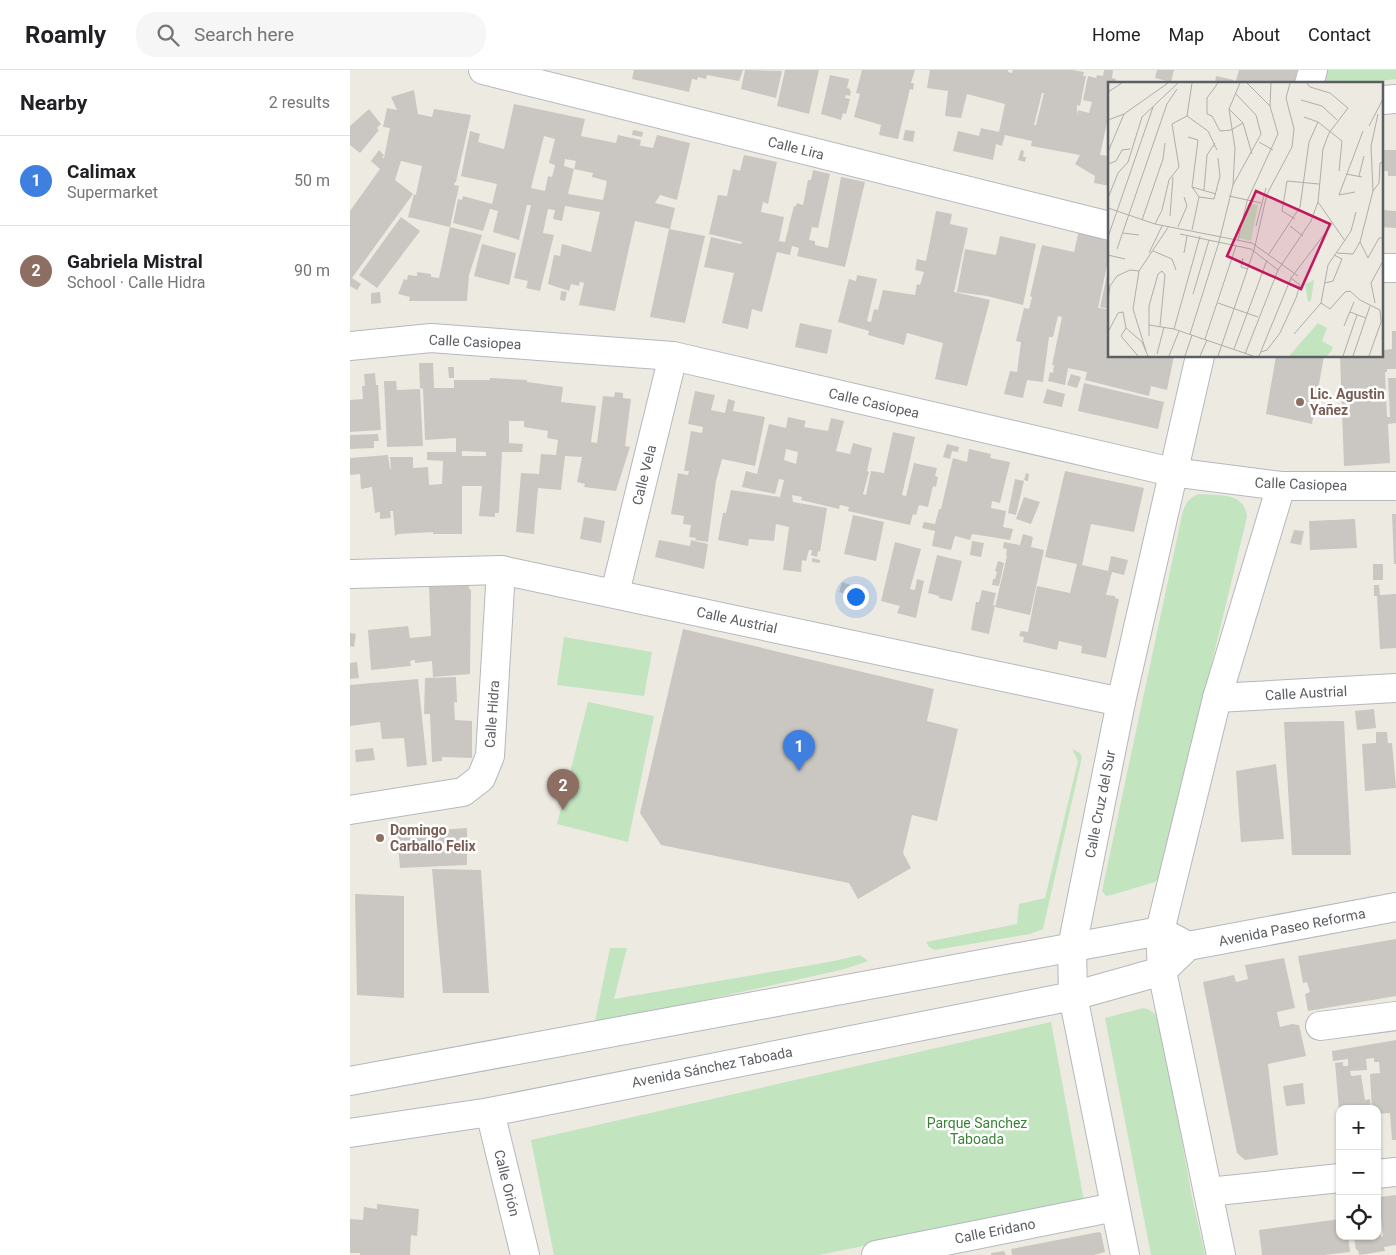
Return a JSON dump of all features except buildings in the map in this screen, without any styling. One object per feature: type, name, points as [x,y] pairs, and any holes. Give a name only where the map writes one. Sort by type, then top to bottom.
[{"type":"street","name":"Calle Lira","points":[[483,70],[1108,226]]},
{"type":"street","name":"Calle Casiopea","points":[[350,346],[431,338],[673,356],[1172,472],[1281,486],[1396,486]]},
{"type":"street","name":"Calle Vela","points":[[614,593],[673,356]]},
{"type":"street","name":"Calle Cruz del Sur","points":[[1125,1255],[1073,996],[1072,947],[1121,702],[1200,358]]},
{"type":"street","points":[[1221,1255],[1162,971],[1160,931],[1216,698],[1281,486]]},
{"type":"street","name":"Calle Austrial","points":[[350,574],[501,570],[1121,702]]},
{"type":"street","name":"Calle Hidra","points":[[350,810],[462,792],[481,778],[490,756],[501,570]]},
{"type":"street","name":"Calle Austrial","points":[[1216,698],[1396,688]]},
{"type":"street","name":"Avenida Paseo Reforma","points":[[1188,946],[1396,907]]},
{"type":"street","points":[[350,1081],[1160,931],[1188,946],[1162,971],[1073,996]]},
{"type":"street","name":"Avenida Sánchez Taboada","points":[[350,1133],[490,1112],[1073,996]]},
{"type":"street","points":[[1320,1026],[1396,1016]]},
{"type":"street","name":"Calle Orión","points":[[490,1112],[525,1255]]},
{"type":"street","points":[[1381,1174],[1396,1172]]},
{"type":"street","points":[[1208,1192],[1336,1178]]},
{"type":"street","name":"Calle Eridano","points":[[876,1255],[1115,1207]]},
{"type":"green space","points":[[1319,70],[1396,70],[1396,79],[1371,82],[1316,82]]},
{"type":"green space","points":[[1199,494],[1222,495],[1236,499],[1245,509],[1247,517],[1160,877],[1155,882],[1106,896],[1102,891],[1182,515],[1187,502]]},
{"type":"green space","points":[[564,637],[652,652],[644,696],[557,685]]},
{"type":"green space","points":[[588,702],[654,716],[628,842],[557,824]]},
{"type":"green space","points":[[1072,749],[1080,753],[1082,757],[1043,929],[1030,934],[935,950],[929,947],[926,942],[1017,924],[1019,904],[1045,898],[1078,761]]},
{"type":"green space","points":[[610,948],[627,948],[614,999],[860,955],[868,961],[845,969],[687,1004],[595,1021]]},
{"type":"green space","points":[[1143,1008],[1153,1012],[1160,1021],[1192,1197],[1205,1255],[1151,1255],[1105,1018]]},
{"type":"green space","name":"Parque Sanchez Taboada","points":[[1051,1022],[1084,1201],[819,1255],[554,1255],[531,1140]]},
{"type":"place","name":"Lic. Agustin Yañez","points":[[1300,402]]},
{"type":"place","name":"Calimax","points":[[799,771]]},
{"type":"place","name":"Gabriela Mistral","points":[[563,810]]},
{"type":"place","name":"Domingo Carballo Felix","points":[[380,838]]}]
